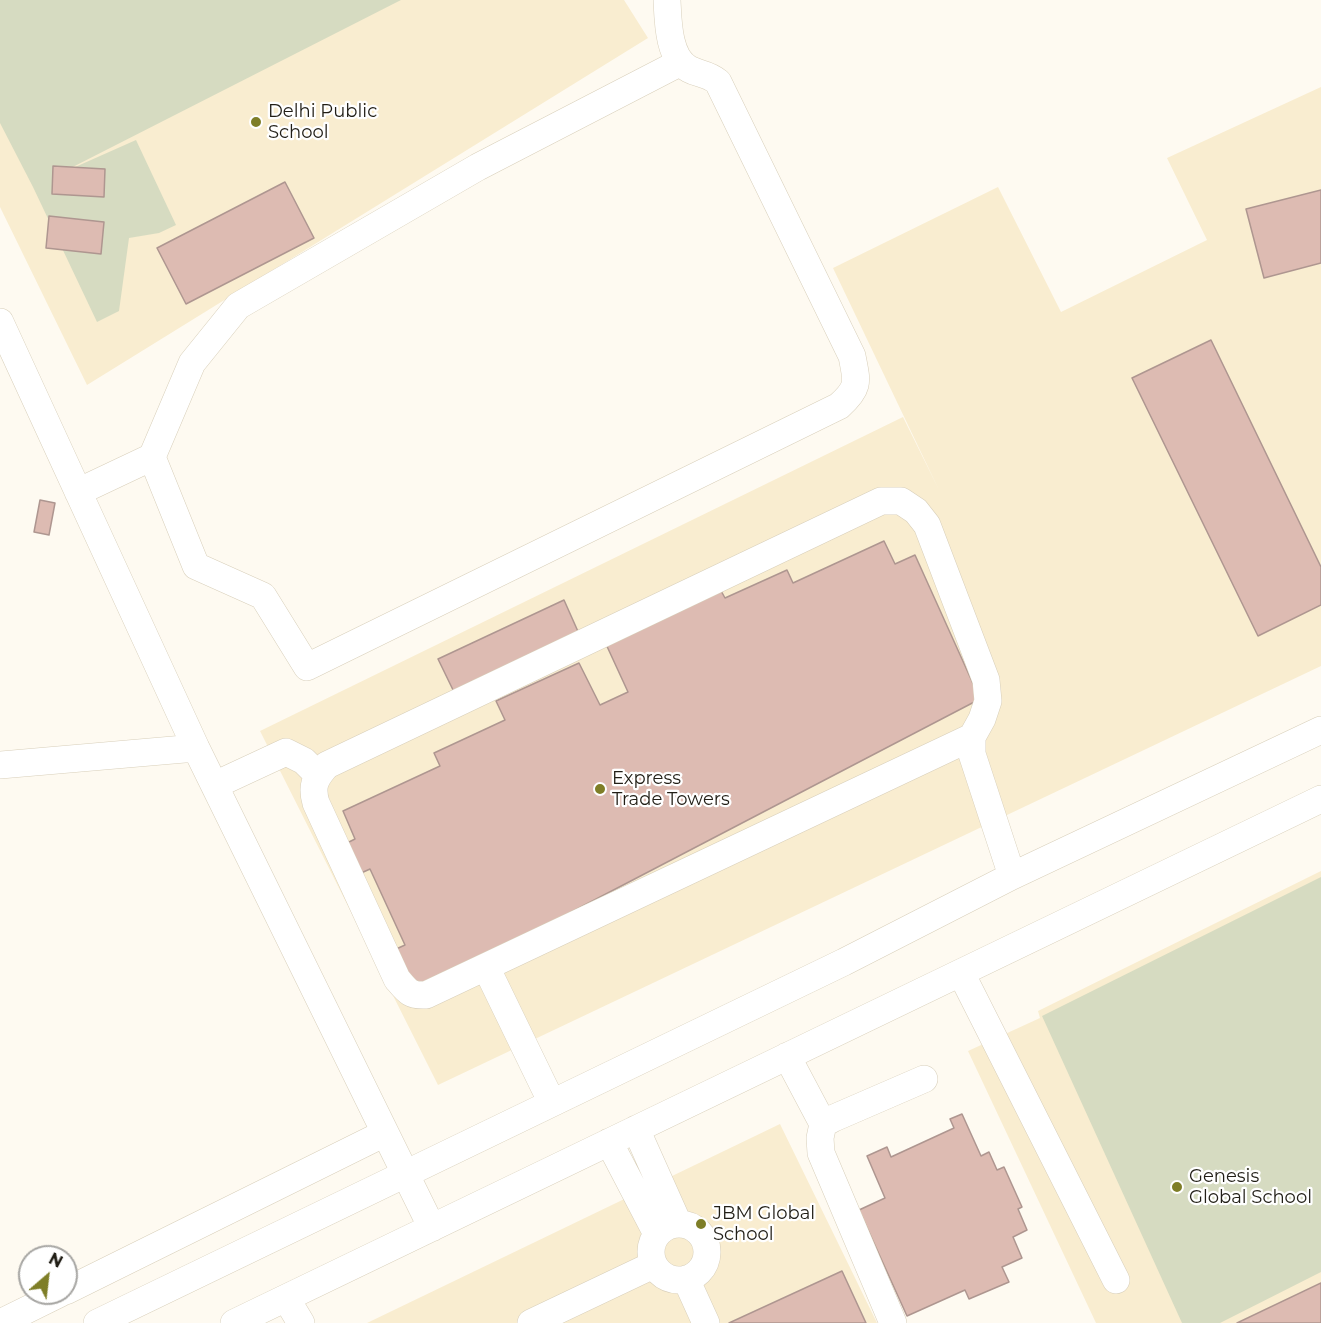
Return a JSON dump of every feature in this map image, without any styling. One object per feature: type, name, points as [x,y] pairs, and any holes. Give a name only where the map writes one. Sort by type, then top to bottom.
[{"type":"street","points":[[152,458],[196,566],[263,596],[307,667],[839,406],[850,395],[856,380],[852,356],[718,82],[710,75],[688,68],[681,63],[669,35],[667,0]]},
{"type":"street","points":[[78,492],[152,458],[192,363],[238,306],[478,167],[681,63]]},
{"type":"street","points":[[0,322],[196,748],[432,1228]]},
{"type":"street","points":[[972,737],[426,995],[417,995],[407,991],[398,979],[316,803],[313,791],[318,775],[327,765],[881,501],[901,501],[916,512],[927,525],[986,680],[988,701],[982,719],[972,737],[972,754],[1012,876]]},
{"type":"street","points":[[97,1323],[844,962],[1012,876],[1321,730]]},
{"type":"street","points":[[0,765],[196,748]]},
{"type":"street","points":[[215,785],[286,752],[304,761],[318,775]]},
{"type":"street","points":[[234,1323],[1321,799]]},
{"type":"street","points":[[486,967],[552,1103]]},
{"type":"street","points":[[961,973],[1116,1280]]},
{"type":"street","points":[[787,1056],[823,1124],[820,1138],[821,1153],[893,1323]]},
{"type":"street","points":[[823,1124],[924,1079]]},
{"type":"street","points":[[636,1129],[667,1229]]},
{"type":"street","points":[[78,1285],[385,1133]]},
{"type":"street","points":[[609,1142],[667,1229]]},
{"type":"street","points":[[688,1225],[697,1230],[707,1247],[707,1258],[703,1267],[696,1275],[686,1279],[668,1278],[659,1273],[653,1265],[650,1249],[667,1229],[688,1225]]},
{"type":"street","points":[[541,1321],[653,1265]]},
{"type":"street","points":[[686,1279],[706,1323]]},
{"type":"street","points":[[286,1298],[301,1323]]},
{"type":"street","points":[[0,1323],[37,1305]]},
{"type":"shaded area","name":"Delhi Public School","points":[[0,0],[624,0],[648,38],[87,385],[0,207]]},
{"type":"shaded area","points":[[1321,87],[1321,666],[438,1085],[260,731],[903,417],[939,490],[833,268],[998,187],[1061,312],[1207,240],[1167,158]]},
{"type":"shaded area","name":"Genesis Global School","points":[[1321,871],[1321,1323],[1096,1323],[968,1051],[1040,1018],[1038,1011]]},
{"type":"shaded area","name":"JBM Global School","points":[[780,1124],[877,1323],[367,1323]]},
{"type":"green space","points":[[0,0],[401,0],[55,176],[136,140],[176,225],[159,233],[129,238],[119,311],[97,322],[0,123]]},
{"type":"green space","name":"Genesis Global School","points":[[1321,877],[1321,1272],[1220,1323],[1182,1323],[1042,1016]]},
{"type":"building","points":[[53,166],[105,169],[104,197],[52,194]]},
{"type":"building","points":[[285,182],[314,238],[186,304],[157,248]]},
{"type":"building","points":[[1321,190],[1321,263],[1264,278],[1246,209]]},
{"type":"building","points":[[49,216],[104,222],[101,254],[46,248]]},
{"type":"building","points":[[1211,340],[1321,567],[1321,605],[1258,636],[1132,378]]},
{"type":"building","points":[[40,500],[55,503],[49,535],[34,532]]},
{"type":"building","name":"Express Trade Towers","points":[[884,541],[895,564],[915,555],[980,699],[414,994],[394,950],[405,945],[370,869],[359,874],[345,844],[355,839],[343,811],[440,766],[434,753],[505,720],[496,701],[579,663],[600,705],[628,692],[605,642],[720,589],[725,598],[787,570],[793,583]]},
{"type":"building","points":[[564,600],[580,636],[455,694],[438,659]]},
{"type":"building","points":[[962,1114],[981,1156],[989,1152],[997,1170],[1004,1167],[1022,1207],[1018,1209],[1027,1230],[1013,1237],[1022,1258],[1002,1267],[1009,1282],[969,1299],[965,1290],[907,1316],[859,1210],[885,1198],[867,1156],[887,1147],[891,1157],[954,1128],[950,1119]]},
{"type":"building","points":[[842,1271],[866,1323],[729,1323]]},
{"type":"building","points":[[1321,1283],[1321,1323],[1237,1323]]},
{"type":"place","name":"Delhi Public School","points":[[256,122]]},
{"type":"place","name":"Express Trade Towers","points":[[600,789]]},
{"type":"place","name":"Genesis Global School","points":[[1177,1187]]},
{"type":"place","name":"JBM Global School","points":[[701,1224]]}]
